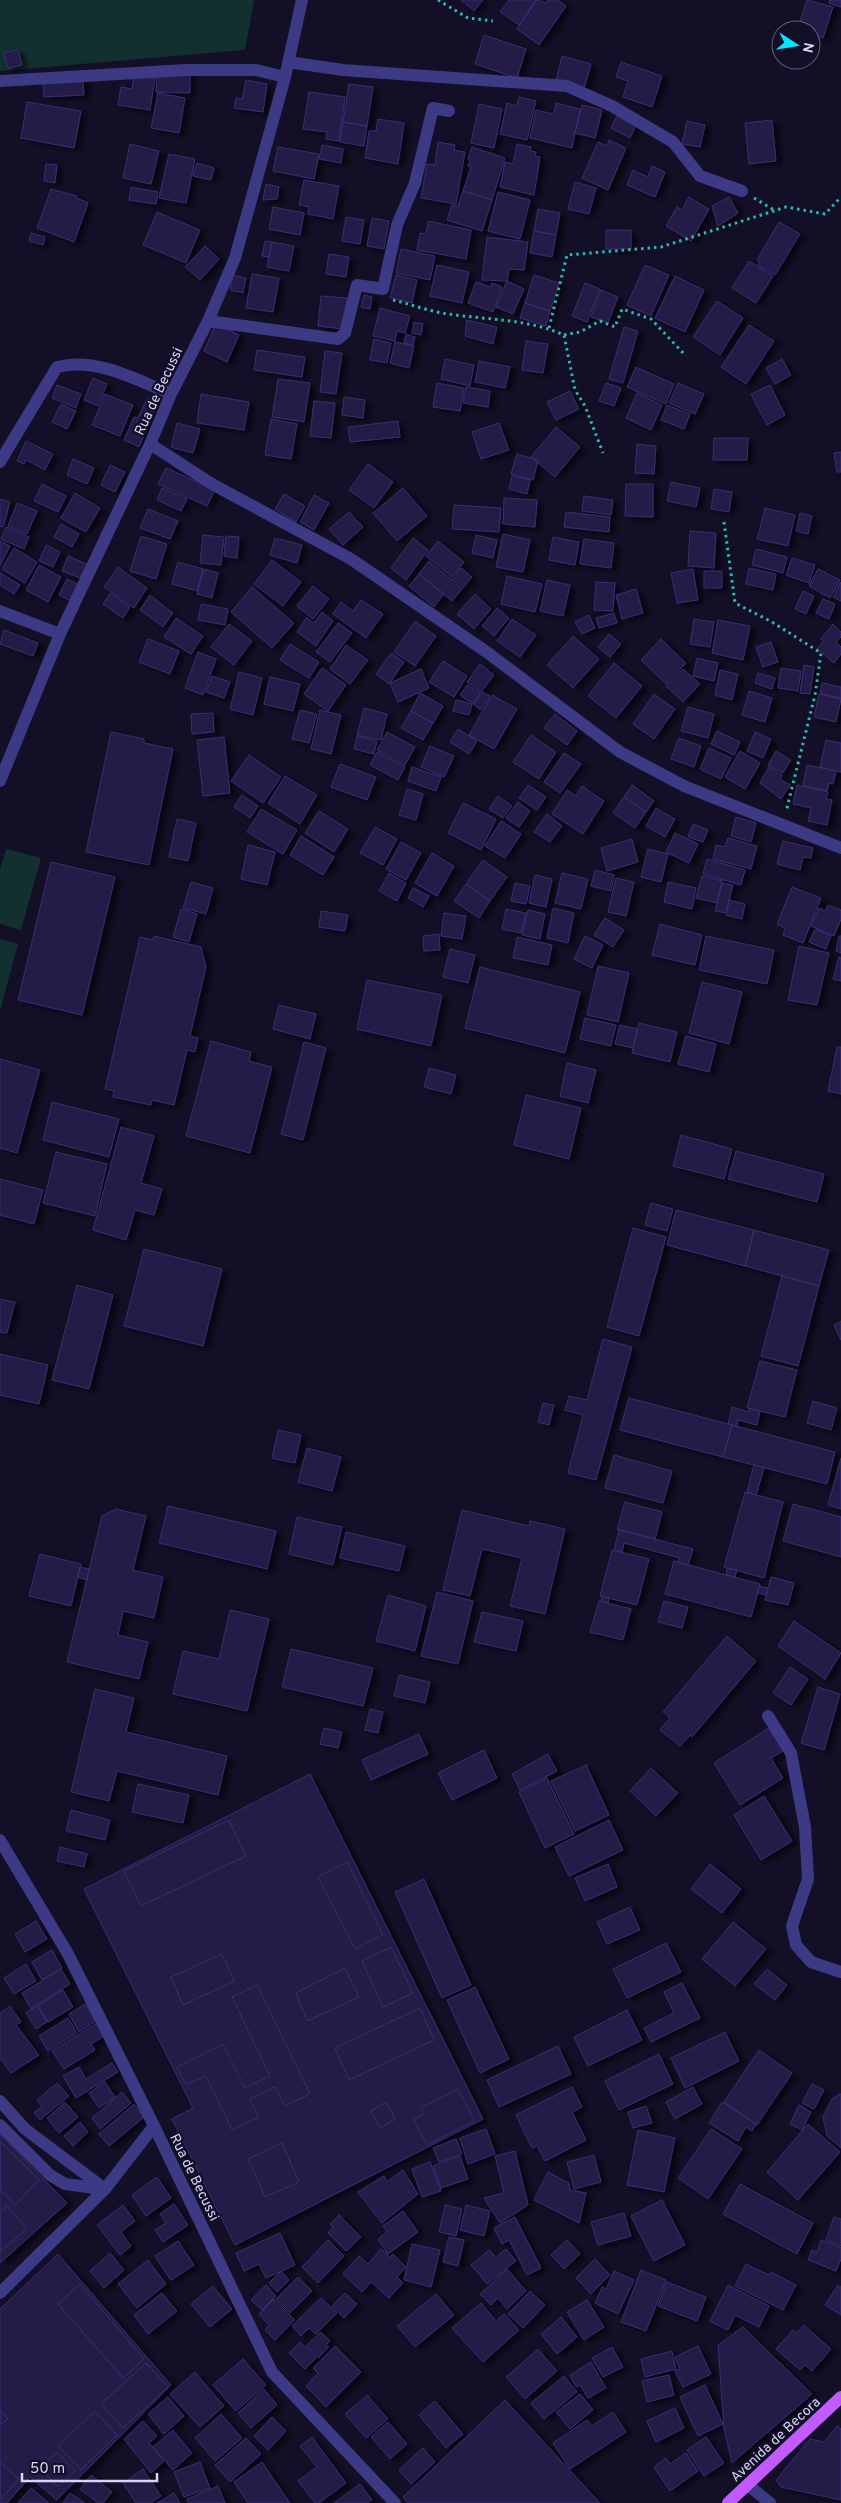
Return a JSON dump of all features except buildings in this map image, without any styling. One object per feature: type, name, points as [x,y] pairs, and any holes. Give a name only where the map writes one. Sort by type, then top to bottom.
[{"type":"main road","name":"Avenida de Becora","points":[[728,2503],[841,2397]]},
{"type":"street","name":"Rua de Becussi","points":[[0,781],[60,634],[150,444],[171,394],[208,321],[235,258],[285,77],[302,0]]},
{"type":"street","points":[[288,62],[343,70],[567,86],[612,106],[673,142],[700,176],[742,191]]},
{"type":"street","points":[[0,81],[186,70],[256,70],[285,77]]},
{"type":"street","points":[[208,321],[338,339],[345,333],[357,285],[382,289],[397,225],[416,183],[434,108],[449,112]]},
{"type":"street","points":[[0,462],[57,367],[73,363],[102,367],[171,394]]},
{"type":"street","points":[[150,444],[212,484],[350,559],[488,653],[620,752],[684,786],[841,848]]},
{"type":"street","points":[[0,602],[5,613],[60,634]]},
{"type":"street","points":[[768,1716],[791,1753],[805,1827],[808,1879],[792,1926],[796,1944],[810,1962],[841,1972]]},
{"type":"street","name":"Rua de Becussi","points":[[0,1840],[68,1954],[154,2126],[272,2372],[394,2503]]},
{"type":"street","points":[[0,2101],[25,2130],[105,2189]]},
{"type":"street","points":[[0,2125],[50,2176],[65,2184],[105,2189]]},
{"type":"street","points":[[0,2293],[105,2189],[154,2126]]},
{"type":"street","points":[[748,2485],[770,2503]]},
{"type":"path","points":[[438,0],[468,18],[493,21]]},
{"type":"path","points":[[742,191],[774,211]]},
{"type":"path","points":[[549,328],[567,255],[661,247],[786,207],[825,214],[841,197]]},
{"type":"path","points":[[382,289],[390,299],[442,312],[507,320],[549,328],[564,335],[580,332],[600,321],[615,327],[622,309],[651,319],[686,356]]},
{"type":"path","points":[[564,335],[575,390],[585,406],[603,453]]},
{"type":"path","points":[[724,522],[735,603],[772,622],[821,653],[815,695],[782,824]]},
{"type":"green space","points":[[0,0],[254,0],[245,50],[0,71]]},
{"type":"green space","points":[[6,849],[41,858],[21,930],[0,924],[0,870]]},
{"type":"green space","points":[[0,939],[18,944],[0,1011]]}]
